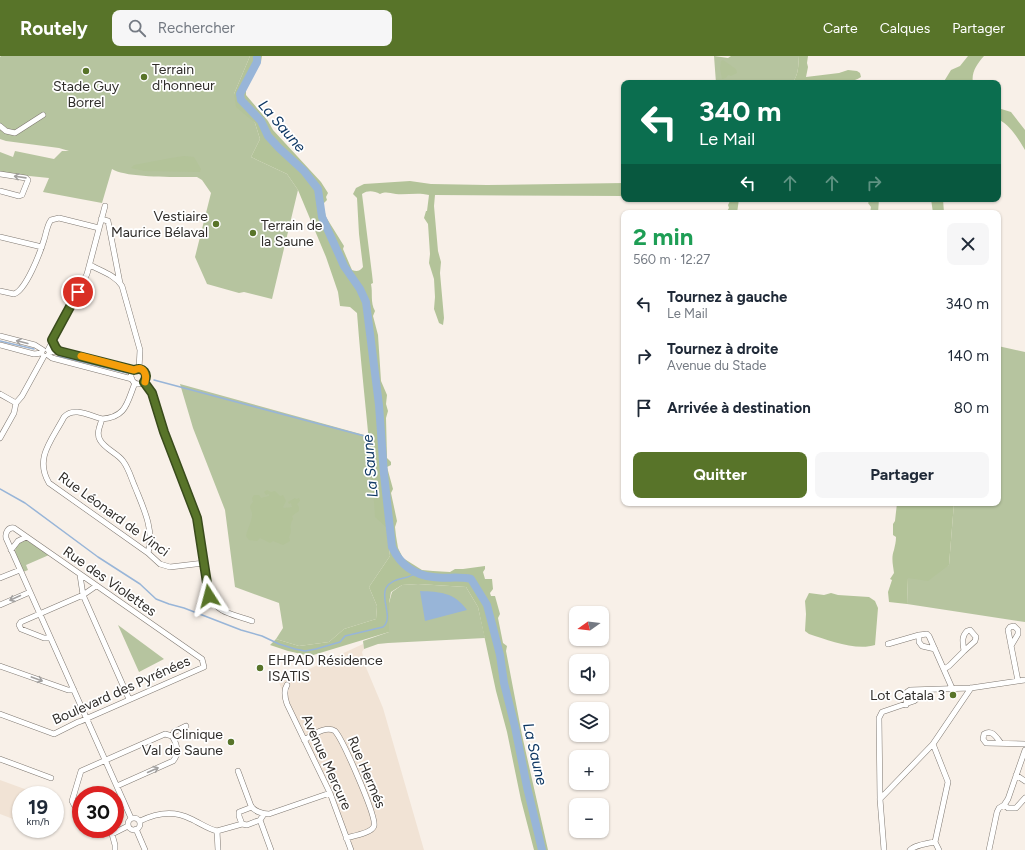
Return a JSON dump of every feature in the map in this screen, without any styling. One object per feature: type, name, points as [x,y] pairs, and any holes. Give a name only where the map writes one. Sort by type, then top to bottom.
[{"type":"street","points":[[0,126],[6,131],[15,133],[43,115]]},
{"type":"street","points":[[0,174],[26,178],[28,180],[22,195],[19,196],[0,191]]},
{"type":"street","points":[[0,438],[14,413],[16,403],[22,396],[46,353],[84,280],[90,265],[105,206]]},
{"type":"street","points":[[0,291],[14,294],[21,290],[42,247],[48,224],[53,218],[59,218],[99,228]]},
{"type":"street","points":[[101,219],[108,221],[121,284],[140,350],[137,370],[131,374],[133,381],[127,406],[123,412],[113,418],[102,420],[98,431],[99,438],[119,457],[126,466],[147,520],[150,539],[148,553]]},
{"type":"street","points":[[0,237],[42,247]]},
{"type":"street","points":[[90,265],[112,276],[121,284]]},
{"type":"street","points":[[0,336],[35,345],[52,358],[140,384],[144,382]]},
{"type":"street","points":[[52,340],[59,351]]},
{"type":"street","points":[[0,345],[34,354],[59,351],[137,370],[144,370],[146,378],[144,382]]},
{"type":"street","points":[[34,354],[39,365]]},
{"type":"street","points":[[144,382],[152,393],[164,432],[197,518],[209,596],[216,606],[224,612],[252,621]]},
{"type":"street","points":[[0,394],[16,403]]},
{"type":"street","name":"Rue Léonard de Vinci","points":[[102,420],[76,412],[71,412],[66,415],[44,454],[42,461],[43,470],[48,481],[51,485],[148,553],[160,564],[170,567],[204,563]]},
{"type":"street","name":"Rue des Violettes","points":[[11,550],[6,538],[6,534],[11,527],[202,659],[204,664]]},
{"type":"street","points":[[26,537],[18,541],[11,550],[117,786],[173,761],[178,750],[172,736]]},
{"type":"street","points":[[0,578],[20,570]]},
{"type":"street","points":[[80,575],[83,595],[129,699]]},
{"type":"street","points":[[50,638],[44,638],[20,628],[21,622],[83,595],[96,586]]},
{"type":"street","points":[[0,605],[30,592]]},
{"type":"street","points":[[888,644],[927,634],[952,688]]},
{"type":"street","points":[[919,635],[919,642],[922,646],[929,649],[935,649]]},
{"type":"street","points":[[1011,646],[1018,681]]},
{"type":"street","points":[[944,669],[964,651]]},
{"type":"street","name":"Boulevard des Pyrénées","points":[[0,714],[54,734],[129,699],[196,671],[204,667],[204,664]]},
{"type":"street","points":[[0,666],[68,690],[74,690]]},
{"type":"street","points":[[906,705],[907,692],[910,690],[971,688],[1025,680]]},
{"type":"street","name":"Avenue Mercure","points":[[287,685],[285,688],[285,699],[330,793],[351,850]]},
{"type":"street","points":[[880,799],[933,744],[971,688]]},
{"type":"street","points":[[884,850],[880,799],[879,718],[882,712],[906,705],[929,690]]},
{"type":"street","points":[[172,736],[174,732],[186,726]]},
{"type":"street","name":"Rue Hermés","points":[[304,740],[326,729],[332,729],[335,731],[359,780],[374,818],[374,825],[369,831],[346,838]]},
{"type":"street","points":[[76,786],[81,771],[165,734],[172,736]]},
{"type":"street","points":[[1001,743],[1025,744]]},
{"type":"street","points":[[933,744],[948,782],[935,842],[939,850]]},
{"type":"street","points":[[989,850],[997,812],[1008,799],[1025,750]]},
{"type":"street","points":[[0,759],[52,778]]},
{"type":"street","points":[[238,771],[252,807],[264,814],[269,814],[330,793]]},
{"type":"street","points":[[1016,775],[1025,781]]},
{"type":"street","points":[[1004,805],[1008,808],[1016,808],[1025,798]]},
{"type":"street","points":[[124,802],[131,818]]},
{"type":"street","points":[[242,824],[238,816],[239,812],[252,807]]},
{"type":"street","points":[[140,821],[160,814],[177,814],[191,818],[204,826],[217,831],[242,824],[247,825],[260,820],[264,814]]},
{"type":"street","points":[[131,818],[136,818],[140,821]]},
{"type":"street","points":[[128,826],[128,821],[131,818]]},
{"type":"street","points":[[260,820],[271,850]]},
{"type":"street","points":[[136,829],[140,826],[140,821]]},
{"type":"street","points":[[124,827],[128,826],[132,829],[136,829]]},
{"type":"street","points":[[136,829],[146,850]]},
{"type":"street","points":[[217,831],[218,850]]},
{"type":"street","points":[[113,838],[115,850]]},
{"type":"street","points":[[910,850],[914,847],[920,848],[924,844],[935,842]]},
{"type":"shaded area","points":[[363,644],[364,649],[362,652],[365,665],[383,708],[424,850],[353,850],[331,790],[279,683]]},
{"type":"shaded area","points":[[0,780],[16,786],[12,786],[12,819],[0,814]]},
{"type":"green space","points":[[1,56],[250,56],[234,94],[255,123],[260,139],[251,157],[287,174],[298,190],[272,299],[244,292],[239,293],[207,284],[195,257],[211,193],[202,180],[197,177],[166,177],[128,174],[112,169],[102,203],[43,192],[49,178],[0,172],[0,152],[13,157],[15,151],[54,159],[62,151],[69,151],[59,148],[0,139]]},
{"type":"green space","points":[[250,56],[262,56],[261,62],[246,88],[246,95],[268,121],[273,130],[321,182],[328,193],[326,197],[327,200],[323,204],[326,217],[344,246],[343,249],[352,270],[354,271],[358,271],[363,267],[357,198],[353,194],[356,188],[364,184],[410,181],[431,184],[487,185],[621,183],[621,196],[435,195],[434,206],[438,251],[441,262],[440,273],[444,318],[443,325],[439,323],[434,309],[434,279],[429,263],[430,254],[428,224],[424,218],[427,211],[429,195],[396,194],[386,192],[380,194],[371,191],[362,194],[373,283],[371,284],[372,301],[375,311],[373,316],[378,335],[381,381],[387,395],[387,458],[391,462],[391,465],[387,467],[393,489],[391,493],[397,521],[395,527],[398,548],[403,558],[422,570],[450,572],[455,569],[485,566],[483,572],[485,579],[492,579],[493,589],[490,593],[491,596],[495,596],[500,614],[498,618],[503,643],[507,646],[506,651],[522,735],[548,850],[534,850],[521,800],[478,607],[466,587],[418,584],[402,585],[391,592],[389,603],[389,632],[310,656],[270,645],[276,639],[299,646],[329,642],[344,629],[376,619],[377,606],[369,587],[390,556],[387,528],[375,517],[357,313],[350,307],[340,306],[338,292],[326,257],[298,190],[287,174],[251,157],[260,139],[255,123],[236,107],[234,94]]},
{"type":"green space","points":[[714,56],[728,58],[731,56],[799,56],[797,74],[794,80],[716,80]]},
{"type":"green space","points":[[799,56],[808,56],[806,77],[839,73],[848,70],[857,71],[860,73],[861,77],[855,80],[794,80],[798,67]]},
{"type":"green space","points":[[968,56],[984,56],[977,65],[973,75],[973,80],[945,80],[951,70],[960,66]]},
{"type":"green space","points":[[723,60],[736,69],[737,73],[731,76],[728,75],[726,78],[722,79],[720,68],[721,61]]},
{"type":"green space","points":[[1001,109],[1011,112],[1025,130],[1025,150],[1010,128],[1001,121]]},
{"type":"green space","points":[[184,156],[194,157],[201,169],[200,172],[144,171],[131,168],[134,165]]},
{"type":"green space","points":[[730,202],[739,202],[737,210],[728,210]]},
{"type":"green space","points":[[879,202],[878,210],[870,210],[871,207],[868,203]]},
{"type":"green space","points":[[931,202],[943,202],[944,210],[933,210]]},
{"type":"green space","points":[[1001,347],[1025,352],[1025,622],[907,604],[908,577],[949,565],[954,506],[1001,506]]},
{"type":"green space","points":[[180,384],[368,436],[372,469],[387,528],[390,556],[369,587],[377,606],[376,619],[344,629],[329,642],[299,646],[276,639],[283,628],[279,603],[235,587],[225,510],[193,428]]},
{"type":"green space","points":[[267,490],[271,492],[275,491],[280,496],[283,495],[286,501],[283,507],[284,508],[292,507],[291,503],[289,504],[288,502],[295,498],[299,498],[300,501],[297,504],[299,511],[292,516],[291,533],[289,537],[290,541],[283,545],[273,541],[270,543],[260,538],[257,541],[249,540],[246,536],[252,515],[250,506],[253,502],[252,498],[254,495],[259,495],[261,498],[269,496],[269,494],[266,495],[264,492]]},
{"type":"green space","points":[[897,506],[954,506],[949,565],[928,581],[908,578],[907,604],[889,602],[888,592],[892,580],[890,579],[894,573],[892,559],[896,542],[896,537],[893,535],[893,524],[895,521]]},
{"type":"green space","points":[[23,541],[28,541],[49,555],[26,565],[28,570],[23,572],[15,552],[16,545]]},
{"type":"green space","points":[[418,584],[466,587],[478,607],[485,638],[388,643],[378,644],[364,649],[363,641],[389,632],[389,603],[392,592],[402,585]]},
{"type":"green space","points":[[809,593],[824,595],[831,593],[838,595],[869,597],[875,601],[878,608],[875,645],[859,647],[851,646],[833,642],[809,634],[805,631],[805,601]]},
{"type":"green space","points":[[118,625],[164,659],[139,672]]},
{"type":"water","points":[[420,591],[452,596],[467,610],[425,621]]},
{"type":"waterway","name":"La Saune","points":[[257,56],[257,62],[240,94],[241,100],[261,121],[268,136],[304,171],[318,189],[322,217],[344,266],[360,289],[366,302],[379,405],[384,474],[392,547],[399,559],[408,568],[420,574],[438,578],[471,579],[487,605],[500,655],[504,683],[542,850]]},
{"type":"waterway","points":[[0,341],[34,349]]},
{"type":"waterway","points":[[58,356],[127,373]]},
{"type":"waterway","points":[[154,380],[372,438]]},
{"type":"waterway","points":[[0,489],[25,503],[98,557],[140,584],[156,599],[295,649],[305,651],[316,649],[340,642],[345,636],[383,627],[387,619],[385,597],[386,588],[392,582],[416,573]]},
{"type":"slow traffic","points":[[81,356],[134,370],[144,370],[146,374],[145,382]]},
{"type":"place","name":"Stade Guy Borrel","points":[[86,71]]},
{"type":"place","name":"Terrain d'honneur","points":[[144,77]]},
{"type":"place","name":"Vestiaire Maurice Bélaval","points":[[216,224]]},
{"type":"place","name":"Terrain de la Saune","points":[[253,233]]},
{"type":"place","name":"EHPAD Résidence ISATIS","points":[[260,668]]},
{"type":"place","name":"Lot Catala 3","points":[[953,695]]},
{"type":"place","name":"Clinique Val de Saune","points":[[231,742]]},
{"type":"route","points":[[78,292],[52,340],[59,351],[134,370],[144,370],[146,378],[144,382],[151,389],[164,432],[197,518],[209,596]]}]
